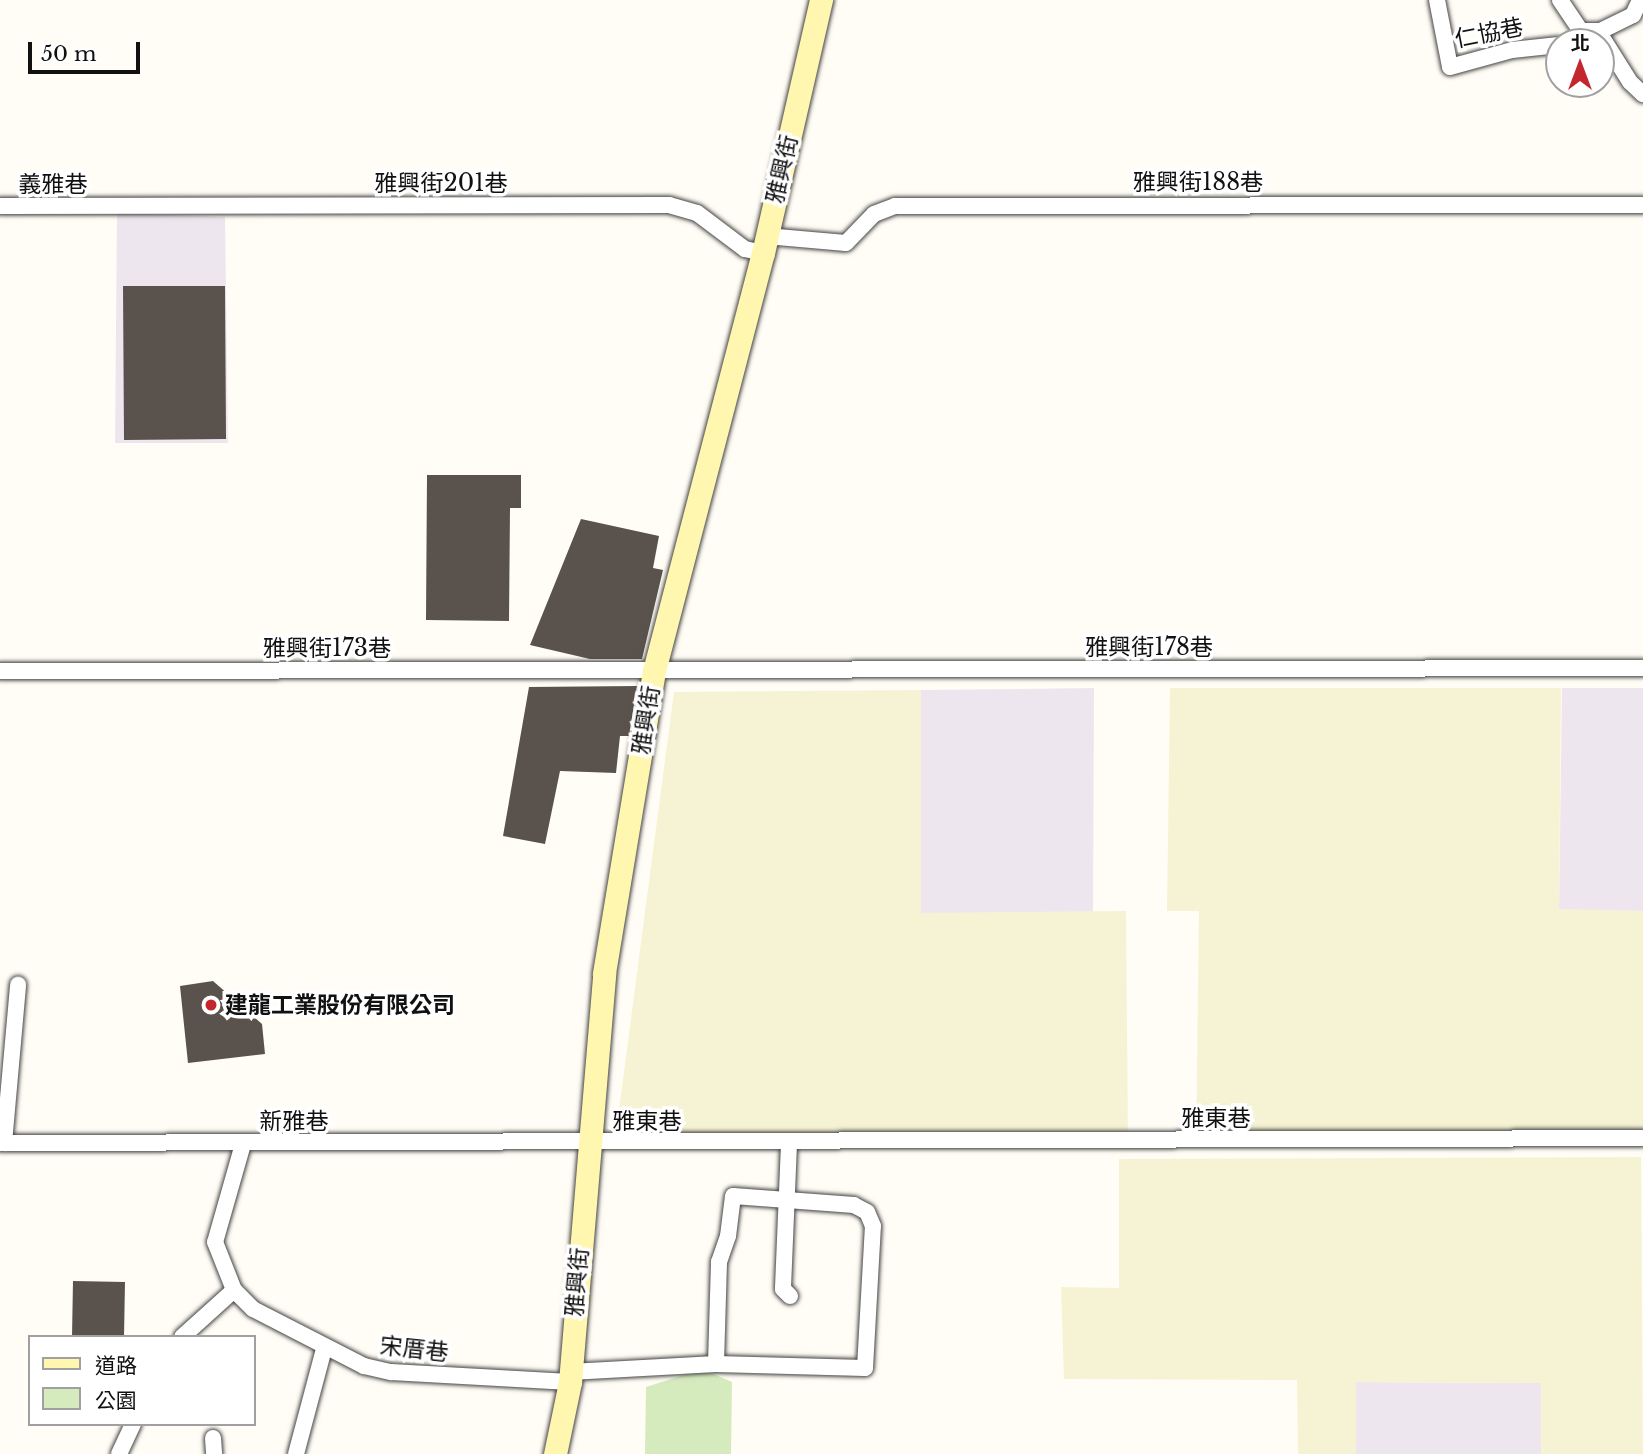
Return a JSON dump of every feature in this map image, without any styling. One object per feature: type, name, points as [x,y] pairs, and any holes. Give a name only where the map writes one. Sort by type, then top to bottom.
[{"type":"street","name":"雅興街","points":[[555,1454],[570,1377],[604,973],[654,671],[765,244],[821,0]]},
{"type":"street","name":"仁協巷","points":[[1437,0],[1450,67],[1512,50],[1545,46]]},
{"type":"street","points":[[1560,0],[1579,28]]},
{"type":"street","points":[[1605,28],[1633,15],[1640,0]]},
{"type":"street","points":[[1615,58],[1630,82],[1643,94]]},
{"type":"street","name":"雅興街201巷","points":[[106,206],[669,205],[697,213],[745,249],[765,244]]},
{"type":"street","name":"雅興街188巷","points":[[765,244],[846,243],[874,214],[895,206],[1643,205]]},
{"type":"street","name":"義雅巷","points":[[0,206],[106,206]]},
{"type":"street","name":"雅興街178巷","points":[[654,671],[1643,668]]},
{"type":"street","name":"雅興街173巷","points":[[0,671],[654,671]]},
{"type":"street","points":[[2,1143],[18,985]]},
{"type":"street","name":"雅東巷","points":[[588,1144],[1643,1138]]},
{"type":"street","name":"新雅巷","points":[[2,1143],[588,1144]]},
{"type":"street","name":"宋厝巷","points":[[243,1144],[214,1232],[234,1290],[267,1319],[324,1349],[391,1372],[570,1377]]},
{"type":"street","points":[[789,1144],[783,1289],[790,1296]]},
{"type":"street","points":[[570,1377],[716,1363],[865,1368],[869,1363],[871,1218],[854,1205],[733,1196],[729,1236],[719,1262],[716,1363]]},
{"type":"street","points":[[184,1335],[234,1290]]},
{"type":"street","points":[[296,1454],[324,1349]]},
{"type":"street","points":[[119,1454],[132,1426]]},
{"type":"shaded area","points":[[117,213],[225,217],[228,443],[115,443]]},
{"type":"shaded area","points":[[1094,688],[1093,913],[920,913],[921,690]]},
{"type":"shaded area","points":[[1170,688],[1561,688],[1559,909],[1643,911],[1643,1136],[1196,1138],[1199,911],[1167,911]]},
{"type":"shaded area","points":[[1562,688],[1643,688],[1643,911],[1559,910]]},
{"type":"shaded area","points":[[921,690],[921,913],[1126,911],[1128,1138],[615,1140],[674,692]]},
{"type":"shaded area","points":[[1641,1157],[1643,1454],[1541,1454],[1541,1383],[1356,1382],[1356,1454],[1298,1454],[1297,1380],[1064,1379],[1061,1287],[1119,1288],[1119,1159]]},
{"type":"shaded area","points":[[1356,1382],[1541,1383],[1541,1454],[1356,1454]]},
{"type":"green space","points":[[702,1369],[732,1382],[731,1454],[645,1454],[646,1387]]},
{"type":"building","points":[[123,286],[225,286],[226,439],[124,440]]},
{"type":"building","points":[[427,475],[521,475],[521,508],[510,508],[509,621],[426,620]]},
{"type":"building","points":[[581,519],[659,536],[653,568],[663,570],[642,659],[590,659],[530,645]]},
{"type":"building","points":[[637,686],[629,736],[620,736],[616,773],[560,771],[545,844],[503,836],[529,687]]},
{"type":"building","name":"建龍工業股份有限公司","points":[[213,981],[262,1024],[265,1054],[188,1063],[180,986]]},
{"type":"building","points":[[73,1281],[125,1282],[124,1335],[72,1335]]},
{"type":"place","name":"建龍工業股份有限公司","points":[[211,1005]]}]
